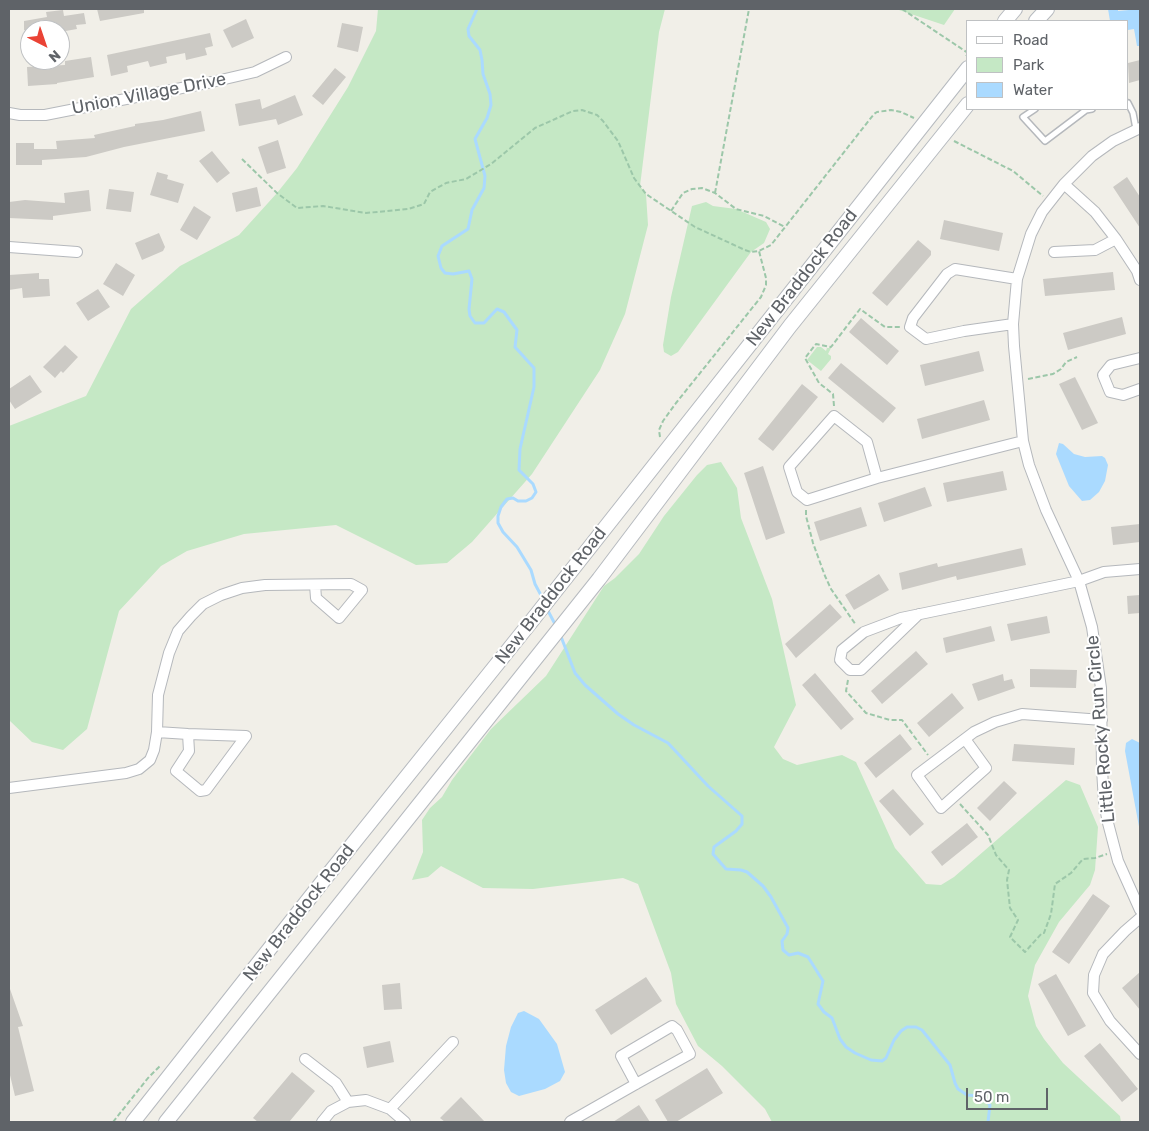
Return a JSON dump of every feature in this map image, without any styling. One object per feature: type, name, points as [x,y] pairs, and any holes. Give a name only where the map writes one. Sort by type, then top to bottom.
[{"type":"main road","points":[[1006,20],[1015,9]]},
{"type":"main road","points":[[1037,20],[1046,9]]},
{"type":"main road","name":"New Braddock Road","points":[[133,1122],[582,558],[966,71]]},
{"type":"main road","name":"New Braddock Road","points":[[166,1122],[547,644],[790,326],[966,106]]},
{"type":"street","name":"Union Village Drive","points":[[9,114],[44,115],[212,82],[255,72],[286,57]]},
{"type":"street","name":"Little Rocky Run Circle","points":[[1138,129],[1113,141],[1092,156],[1064,184],[1042,212],[1031,234],[1017,279],[1014,346],[1024,441],[1029,465],[1046,510],[1079,581],[1092,627],[1098,658],[1104,802],[1115,851],[1126,882],[1140,910]]},
{"type":"street","points":[[1064,184],[1095,212],[1116,239],[1137,271],[1140,280]]},
{"type":"street","points":[[1054,252],[1095,250],[1116,239]]},
{"type":"street","points":[[9,247],[77,252]]},
{"type":"street","points":[[1014,324],[964,331],[926,339],[910,327],[913,318],[941,281],[955,269],[1017,279]]},
{"type":"street","points":[[1140,358],[1111,365],[1103,375],[1110,392],[1123,395],[1140,389]]},
{"type":"street","points":[[877,478],[867,442],[834,416],[789,467],[797,492],[807,500],[877,478],[1024,441]]},
{"type":"street","points":[[919,614],[860,670],[850,670],[840,660],[842,650],[862,633],[901,618],[919,614],[1079,581],[1104,572],[1140,569]]},
{"type":"street","points":[[9,788],[126,773],[139,769],[150,760],[154,750],[157,732],[158,695],[169,653],[178,631],[190,616],[203,604],[221,594],[242,588],[265,585],[315,586],[351,584],[362,590],[339,618],[316,598],[315,586]]},
{"type":"street","points":[[964,739],[986,768],[941,808],[917,775],[964,739],[974,732],[995,722],[1022,714],[1102,720]]},
{"type":"street","points":[[157,732],[246,736],[206,790],[200,791],[176,771],[189,751],[188,734]]},
{"type":"street","points":[[1140,918],[1124,931],[1103,954],[1094,974],[1093,993],[1110,1020],[1140,1054]]},
{"type":"street","points":[[570,1122],[690,1054],[677,1030],[672,1026],[621,1056],[636,1084]]},
{"type":"street","points":[[390,1109],[453,1042]]},
{"type":"street","points":[[305,1060],[336,1083],[348,1102]]},
{"type":"street","points":[[322,1122],[330,1111],[348,1102],[366,1100],[390,1109],[405,1122]]},
{"type":"lane","points":[[1129,104],[1138,129]]},
{"type":"lane","points":[[1034,110],[1024,117],[1044,141],[1087,110]]},
{"type":"path","points":[[716,193],[749,9]]},
{"type":"path","points":[[902,9],[966,52]]},
{"type":"path","points":[[242,159],[277,193],[297,208],[323,206],[380,213],[408,209],[424,204],[430,192],[446,183],[466,179],[491,164],[535,128],[573,111],[582,110],[597,115],[603,121],[618,141],[640,186],[646,194],[695,226],[745,250],[759,251],[771,245],[874,114],[892,110],[902,112],[916,119]]},
{"type":"path","points":[[951,140],[1013,171],[1050,202]]},
{"type":"path","points":[[671,211],[683,194],[692,189],[702,188],[716,193],[736,209],[764,216],[785,227]]},
{"type":"path","points":[[661,439],[659,430],[663,421],[761,297],[766,285],[766,278],[759,251]]},
{"type":"path","points":[[834,416],[833,394],[819,383],[805,358],[816,344],[831,347],[860,309],[885,327],[910,327]]},
{"type":"path","points":[[1017,380],[1043,378],[1053,374],[1061,369],[1066,362],[1077,357]]},
{"type":"path","points":[[807,500],[806,516],[818,561],[831,589],[862,633]]},
{"type":"path","points":[[850,670],[846,691],[866,713],[890,720],[902,720],[934,762]]},
{"type":"path","points":[[954,797],[988,835],[996,855],[1009,870],[1007,880],[1010,908],[1018,920],[1010,937],[1025,952],[1042,933],[1044,934],[1051,914],[1055,884],[1071,873],[1083,859],[1095,858],[1115,851]]},
{"type":"green space","points":[[378,9],[665,9],[659,32],[640,186],[646,194],[648,225],[625,314],[600,370],[532,474],[472,542],[447,563],[416,565],[336,525],[244,534],[187,551],[161,566],[119,611],[87,729],[63,750],[32,742],[10,721],[9,717],[9,426],[86,396],[131,309],[180,266],[239,235],[277,193],[297,168],[348,87],[376,31]]},
{"type":"green space","points":[[896,9],[955,9],[944,25]]},
{"type":"green space","points":[[706,202],[713,206],[736,209],[766,222],[770,229],[764,243],[751,252],[678,352],[671,356],[664,352],[663,345],[671,297],[692,206]]},
{"type":"green space","points":[[817,347],[821,347],[826,351],[827,348],[831,348],[828,354],[831,356],[831,359],[821,371],[807,360]]},
{"type":"green space","points":[[721,462],[737,488],[741,518],[772,599],[796,705],[774,747],[783,759],[797,765],[842,755],[856,762],[895,848],[926,884],[941,885],[954,877],[1066,780],[1080,785],[1098,827],[1095,870],[1090,885],[1059,922],[1035,965],[1028,996],[1036,1026],[1044,1039],[1063,1063],[1120,1116],[1121,1122],[772,1122],[765,1109],[722,1066],[698,1046],[676,1004],[671,973],[638,884],[623,878],[533,889],[483,888],[441,866],[428,877],[412,880],[423,852],[422,820],[430,808],[442,797],[452,780],[491,729],[546,676],[604,586],[615,578],[639,554],[664,516],[697,475],[707,465]]},
{"type":"water","points":[[1108,9],[1118,9],[1118,11],[1140,9],[1140,46],[1137,46],[1134,29],[1129,30],[1129,20],[1110,20]]},
{"type":"water","points":[[1059,443],[1063,444],[1074,454],[1085,457],[1102,456],[1105,458],[1108,465],[1105,481],[1099,492],[1090,500],[1082,501],[1069,486],[1056,454]]},
{"type":"water","points":[[1132,739],[1140,743],[1140,832],[1125,751],[1126,743]]},
{"type":"water","points":[[524,1011],[539,1019],[557,1044],[565,1072],[560,1081],[545,1089],[519,1096],[511,1092],[506,1083],[504,1070],[506,1046],[511,1027],[518,1013]]},
{"type":"building","points":[[97,9],[144,9],[144,13],[100,21]]},
{"type":"building","points":[[63,10],[64,16],[84,13],[86,24],[76,25],[77,29],[70,30],[70,20],[30,20],[47,17],[46,12]]},
{"type":"building","points":[[246,19],[254,38],[232,48],[223,30]]},
{"type":"building","points":[[342,23],[363,27],[358,52],[337,47]]},
{"type":"building","points":[[210,33],[213,46],[205,48],[207,55],[186,60],[185,53],[166,57],[167,63],[150,67],[148,61],[127,66],[128,72],[111,76],[107,55]]},
{"type":"building","points":[[91,57],[94,77],[57,84],[28,86],[27,70],[70,70],[70,60]]},
{"type":"building","points":[[1140,60],[1140,80],[1129,83],[1129,63]]},
{"type":"building","points":[[335,68],[346,77],[323,105],[312,96]]},
{"type":"building","points":[[295,95],[303,115],[278,125],[276,119],[239,126],[235,104],[260,99],[262,109]]},
{"type":"building","points":[[201,111],[205,131],[124,147],[86,157],[42,160],[42,165],[16,165],[16,143],[34,143],[34,149],[57,149],[56,141],[95,138],[94,135],[135,126],[135,124]]},
{"type":"building","points":[[278,140],[286,168],[267,174],[258,147]]},
{"type":"building","points":[[212,151],[230,173],[217,183],[199,161]]},
{"type":"building","points":[[157,172],[168,175],[167,179],[184,184],[178,203],[150,195]]},
{"type":"building","points":[[1127,177],[1140,197],[1140,228],[1113,187]]},
{"type":"building","points":[[257,187],[261,206],[236,212],[232,193]]},
{"type":"building","points":[[109,189],[134,192],[131,212],[106,209]]},
{"type":"building","points":[[89,190],[91,211],[53,216],[53,220],[9,218],[9,202],[25,200],[65,203],[64,193]]},
{"type":"building","points":[[194,206],[211,217],[197,240],[180,230]]},
{"type":"building","points":[[944,220],[1003,233],[999,251],[940,239]]},
{"type":"building","points":[[159,233],[165,247],[163,251],[142,260],[135,243]]},
{"type":"building","points":[[918,240],[931,251],[931,255],[887,306],[872,293]]},
{"type":"building","points":[[116,263],[135,275],[123,296],[103,284]]},
{"type":"building","points":[[1113,272],[1115,290],[1045,296],[1043,279]]},
{"type":"building","points":[[39,273],[39,279],[49,279],[50,296],[23,298],[22,288],[9,290],[9,275]]},
{"type":"building","points":[[98,289],[110,307],[88,321],[76,303]]},
{"type":"building","points":[[1122,317],[1126,334],[1068,350],[1063,333]]},
{"type":"building","points":[[861,318],[899,351],[887,365],[849,332]]},
{"type":"building","points":[[65,345],[78,357],[63,373],[61,371],[55,378],[43,367]]},
{"type":"building","points":[[979,351],[984,371],[925,386],[920,365]]},
{"type":"building","points":[[841,363],[896,408],[883,423],[828,378]]},
{"type":"building","points":[[30,375],[42,392],[15,409],[9,400],[9,389]]},
{"type":"building","points":[[1075,377],[1098,423],[1082,430],[1059,384]]},
{"type":"building","points":[[802,384],[818,397],[773,451],[758,439]]},
{"type":"building","points":[[984,400],[990,420],[922,439],[917,419]]},
{"type":"building","points":[[763,466],[785,533],[766,540],[744,473]]},
{"type":"building","points":[[1003,471],[1007,490],[947,502],[943,483]]},
{"type":"building","points":[[925,487],[932,506],[884,522],[878,503]]},
{"type":"building","points":[[861,507],[867,526],[820,541],[814,522]]},
{"type":"building","points":[[1140,524],[1140,542],[1113,545],[1111,527]]},
{"type":"building","points":[[1022,548],[1026,565],[957,580],[956,576],[902,590],[899,573],[937,563],[938,567]]},
{"type":"building","points":[[879,574],[889,590],[854,610],[845,595]]},
{"type":"building","points":[[1140,595],[1140,613],[1128,614],[1127,596]]},
{"type":"building","points":[[830,604],[842,617],[796,658],[785,644]]},
{"type":"building","points":[[1047,616],[1050,633],[1011,641],[1007,624]]},
{"type":"building","points":[[991,626],[995,641],[946,653],[943,638]]},
{"type":"building","points":[[916,651],[928,664],[882,704],[871,691]]},
{"type":"building","points":[[1030,669],[1077,670],[1076,688],[1030,687]]},
{"type":"building","points":[[815,673],[854,719],[841,730],[802,685]]},
{"type":"building","points":[[1003,674],[1004,681],[1012,679],[1015,688],[978,701],[972,684]]},
{"type":"building","points":[[952,693],[964,708],[929,737],[917,723]]},
{"type":"building","points":[[900,734],[912,749],[876,778],[864,763]]},
{"type":"building","points":[[1014,744],[1075,748],[1074,765],[1012,761]]},
{"type":"building","points":[[1004,781],[1017,793],[990,821],[977,808]]},
{"type":"building","points":[[893,789],[924,824],[910,836],[879,801]]},
{"type":"building","points":[[967,823],[978,837],[942,866],[931,852]]},
{"type":"building","points":[[1093,894],[1110,906],[1069,964],[1052,952]]},
{"type":"building","points":[[1140,972],[1140,1010],[1122,988]]},
{"type":"building","points":[[1056,974],[1086,1026],[1068,1036],[1038,984]]},
{"type":"building","points":[[646,977],[662,1001],[611,1035],[595,1010]]},
{"type":"building","points":[[400,983],[402,1009],[384,1010],[382,985]]},
{"type":"building","points":[[10,989],[23,1026],[18,1027],[34,1091],[15,1096],[9,1071]]},
{"type":"building","points":[[390,1041],[394,1062],[367,1068],[363,1047]]},
{"type":"building","points":[[1100,1043],[1138,1089],[1122,1102],[1084,1056]]},
{"type":"building","points":[[707,1068],[723,1093],[676,1122],[668,1122],[655,1100]]},
{"type":"building","points":[[292,1072],[315,1091],[289,1122],[258,1122],[253,1118]]},
{"type":"building","points":[[461,1097],[485,1122],[445,1122],[440,1118]]},
{"type":"building","points":[[639,1105],[650,1122],[613,1122]]},
{"type":"waterway","points":[[477,9],[468,29],[469,36],[480,50],[483,74],[490,94],[491,105],[487,118],[475,139],[485,176],[484,188],[472,210],[468,229],[442,246],[438,256],[441,268],[445,273],[453,274],[469,271],[472,279],[469,309],[470,316],[475,323],[484,323],[497,309],[504,312],[517,330],[515,347],[534,368],[534,387],[520,449],[519,470],[533,484],[536,492],[532,498],[526,501],[518,501],[513,498],[507,499],[501,507],[498,523],[503,532],[517,547],[531,570],[535,584],[543,599]]},
{"type":"waterway","points":[[546,607],[556,626]]},
{"type":"waterway","points":[[560,634],[575,673],[585,685],[618,714],[668,743],[708,786],[742,816],[742,824],[736,831],[714,847],[713,854],[726,869],[747,872],[763,886],[771,897],[788,928],[787,934],[782,941],[783,950],[789,955],[798,953],[808,957],[823,981],[818,1004],[832,1018],[840,1039],[846,1047],[871,1060],[882,1061],[886,1058],[894,1040],[901,1031],[907,1027],[916,1027],[922,1030],[950,1065],[958,1089],[967,1095],[981,1096],[990,1105],[988,1122]]}]
